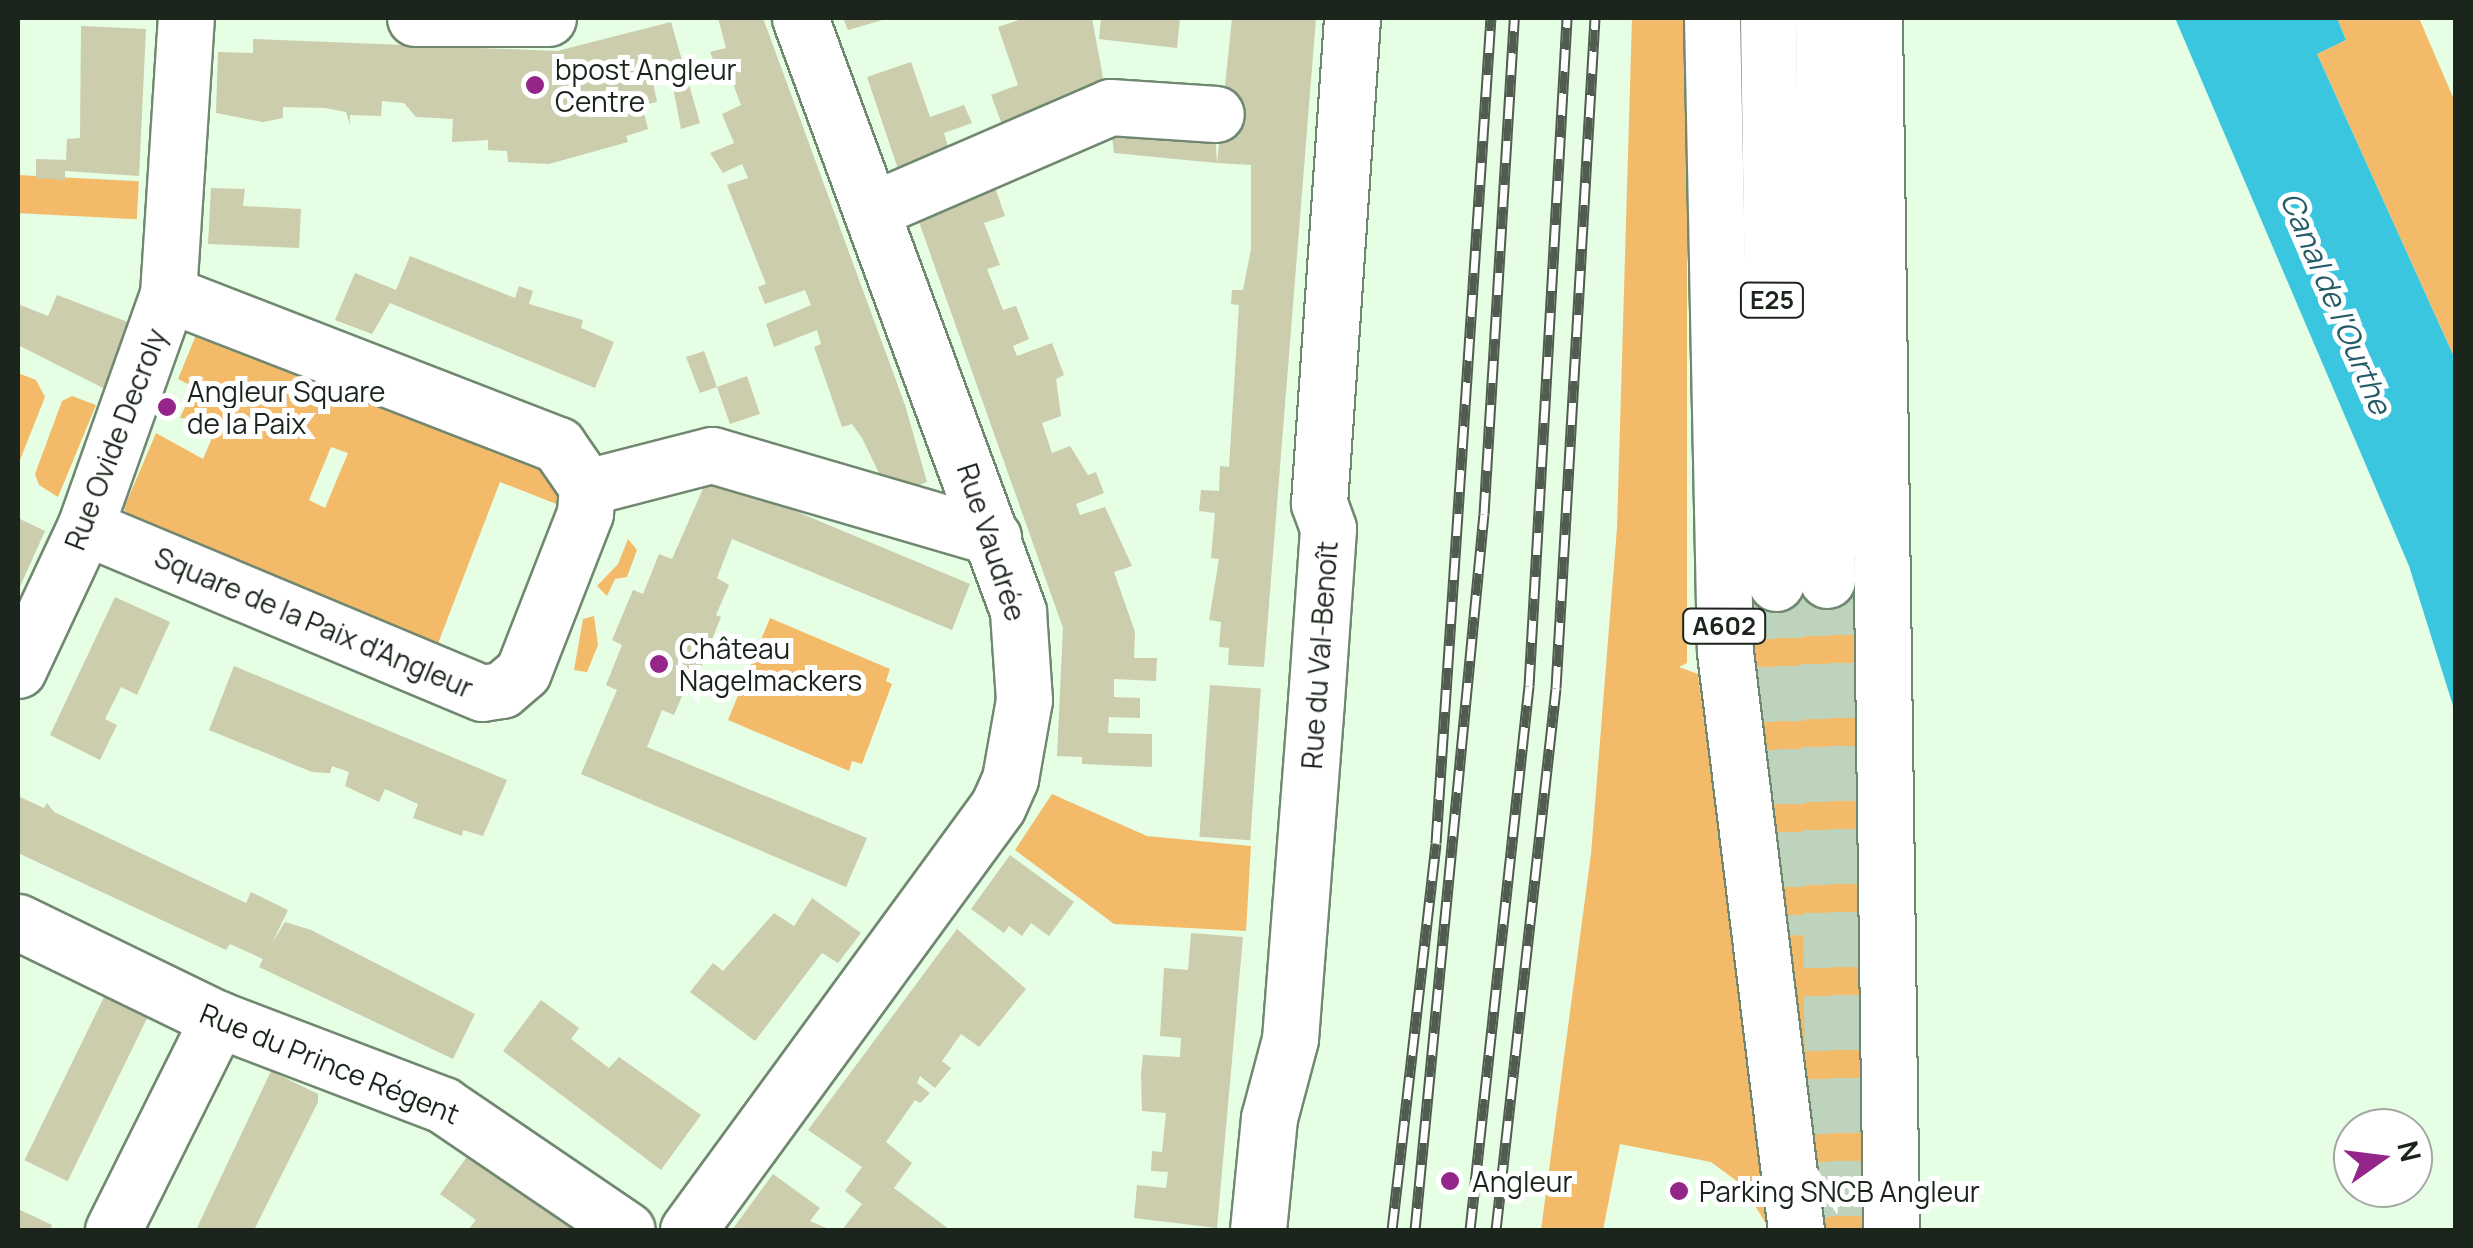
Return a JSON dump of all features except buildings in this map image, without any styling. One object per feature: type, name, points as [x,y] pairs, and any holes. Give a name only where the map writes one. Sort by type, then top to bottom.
[{"type":"main road","name":"Rue Ovide Decroly","points":[[18,670],[84,526],[168,294],[186,18]]},
{"type":"main road","points":[[416,18],[548,18]]},
{"type":"main road","name":"Rue Vaudrée","points":[[688,1230],[956,867],[1010,779],[1026,653],[993,537],[800,18]]},
{"type":"main road","name":"Rue du Val-Benoît","points":[[1258,1230],[1269,1118],[1290,1039],[1328,528],[1319,503],[1352,18]]},
{"type":"main road","name":"A602","points":[[1712,18],[1725,652],[1796,1230]]},
{"type":"main road","name":"E25","points":[[1768,18],[1801,581],[1823,18]]},
{"type":"main road","points":[[1874,18],[1891,1230]]},
{"type":"main road","points":[[872,210],[1110,107],[1216,114]]},
{"type":"main road","points":[[168,294],[558,445],[587,487],[712,456],[993,537]]},
{"type":"main road","name":"Square de la Paix d'Angleur","points":[[84,526],[482,693],[502,690],[523,672],[585,514],[587,487]]},
{"type":"main road","name":"Rue du Prince Régent","points":[[18,922],[218,1019],[442,1105],[627,1230]]},
{"type":"main road","points":[[113,1230],[218,1019]]},
{"type":"shaded area","points":[[1632,18],[1687,18],[1687,663],[1679,667],[1698,674],[1770,1230],[1742,1185],[1711,1162],[1620,1144],[1603,1230],[1541,1230],[1591,854],[1617,528]]},
{"type":"shaded area","points":[[2337,18],[2419,18],[2455,102],[2455,359],[2317,54],[2346,40]]},
{"type":"shaded area","points":[[18,175],[139,181],[137,219],[18,213]]},
{"type":"shaded area","points":[[198,330],[550,467],[559,505],[500,482],[434,654],[129,520],[124,508],[156,433],[203,459],[219,422],[180,418],[194,387],[178,379]],"holes":[[[331,447],[348,453],[325,508],[309,500]]]},
{"type":"shaded area","points":[[18,373],[36,380],[45,397],[18,465]]},
{"type":"shaded area","points":[[72,396],[96,405],[58,497],[39,485],[35,474],[62,401]]},
{"type":"shaded area","points":[[628,539],[637,550],[627,577],[615,579],[607,596],[597,586],[618,564]]},
{"type":"shaded area","points":[[594,616],[598,645],[587,672],[574,670],[583,619]]},
{"type":"shaded area","points":[[770,618],[890,669],[886,681],[892,684],[862,764],[852,761],[849,771],[728,720]]},
{"type":"shaded area","points":[[1865,634],[1875,1230],[1814,1230],[1744,638]]},
{"type":"shaded area","points":[[1052,794],[1147,836],[1251,846],[1246,931],[1114,924],[1015,850]]},
{"type":"water","name":"Canal de l'Ourthe","points":[[2175,18],[2337,18],[2346,40],[2317,54],[2455,359],[2455,712],[2409,566]]},
{"type":"tunnel","points":[[1827,580],[1834,1230]]},
{"type":"tunnel","points":[[1776,583],[1779,935]]},
{"type":"railway","points":[[1392,1230],[1436,843],[1491,18]]},
{"type":"railway","points":[[1415,1230],[1484,514],[1514,18]]},
{"type":"railway","points":[[1470,1230],[1529,686],[1567,18]]},
{"type":"railway","points":[[1496,1230],[1556,688],[1595,18]]},
{"type":"place","name":"bpost Angleur Centre","points":[[535,85]]},
{"type":"place","name":"Angleur Square de la Paix","points":[[167,407]]},
{"type":"place","name":"Château Nagelmackers","points":[[659,664]]},
{"type":"place","name":"Angleur","points":[[1450,1181]]},
{"type":"place","name":"Parking SNCB Angleur","points":[[1679,1191]]}]
